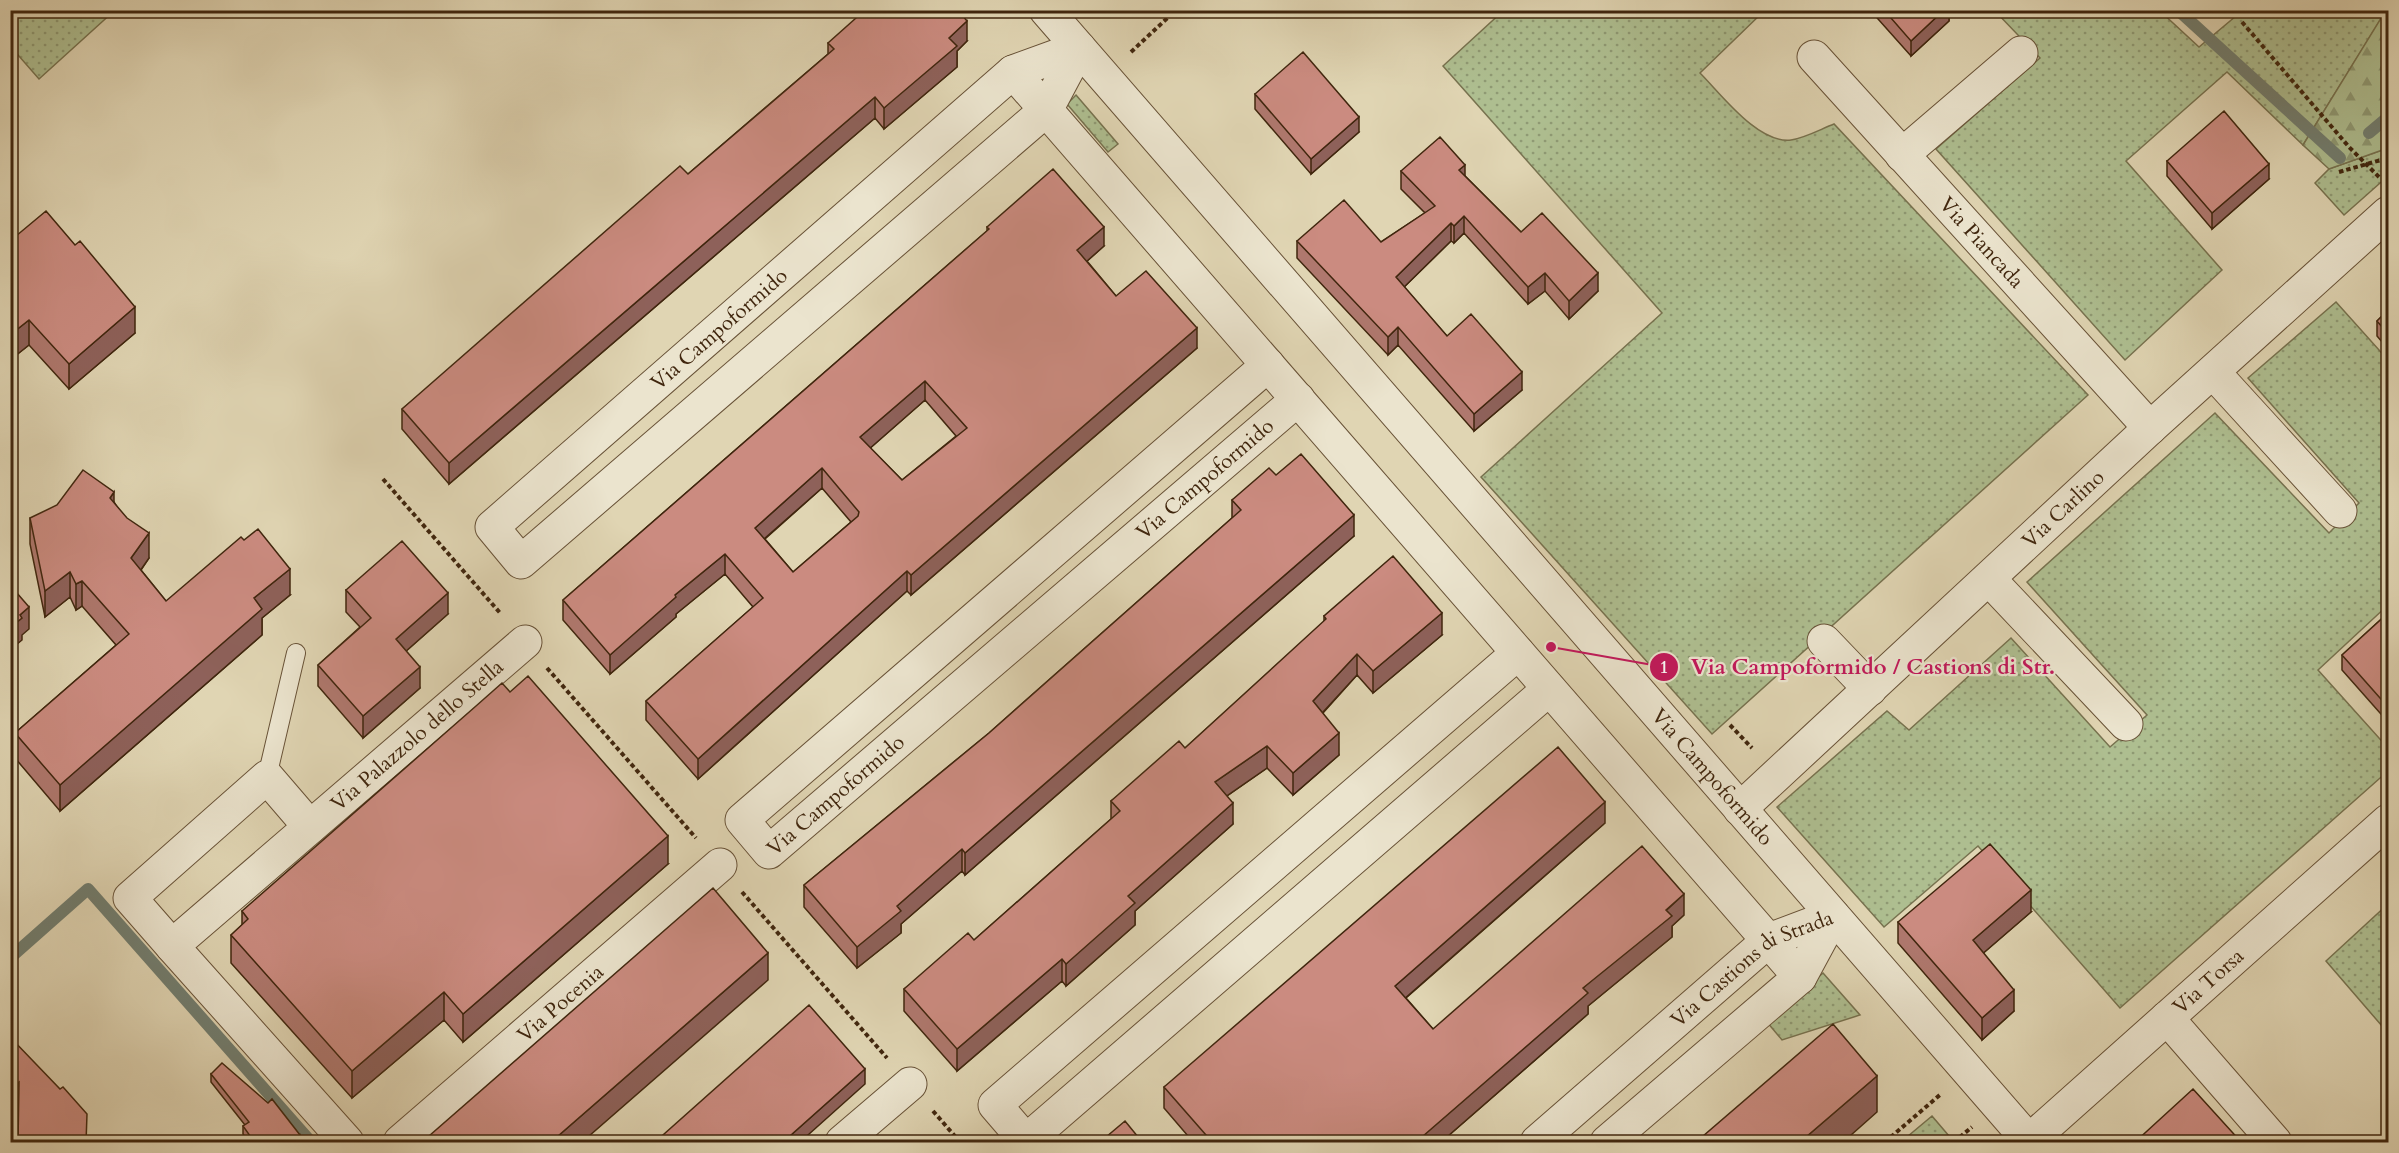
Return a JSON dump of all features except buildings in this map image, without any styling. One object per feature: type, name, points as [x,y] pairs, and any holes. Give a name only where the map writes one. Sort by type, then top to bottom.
[{"type":"street","name":"Via Campoformido","points":[[1046,10],[2029,1142]]},
{"type":"street","name":"Via Campoformido","points":[[1079,48],[1046,110],[521,562],[492,527],[1012,72],[1079,48]]},
{"type":"street","points":[[1902,155],[2021,53]]},
{"type":"street","name":"Via Piancada","points":[[1814,57],[2150,428]]},
{"type":"street","points":[[1012,72],[1800,977]]},
{"type":"street","name":"Via Carlino","points":[[1740,809],[2150,428],[2388,213]]},
{"type":"street","name":"Via Campoformido","points":[[1268,365],[742,820],[770,852],[1298,399]]},
{"type":"street","points":[[2213,372],[2340,511]]},
{"type":"street","points":[[1989,579],[2126,724]]},
{"type":"street","points":[[1824,641],[1870,689]]},
{"type":"street","name":"Via Palazzolo dello Stella","points":[[172,946],[525,642]]},
{"type":"street","points":[[1518,652],[996,1105],[1010,1123],[1026,1141],[1549,689]]},
{"type":"street","points":[[310,827],[267,777],[130,898],[347,1143]]},
{"type":"street","name":"Via Torsa","points":[[2029,1142],[2388,821]]},
{"type":"street","name":"Via Pocenia","points":[[400,1143],[720,866]]},
{"type":"street","name":"Via Castions di Strada","points":[[1537,1143],[1769,940],[1833,916]]},
{"type":"street","name":"Via Castions di Strada","points":[[1607,1143],[1800,977],[1833,916]]},
{"type":"street","points":[[2167,1018],[2275,1143]]},
{"type":"street","points":[[842,1143],[910,1084]]},
{"type":"lane","points":[[267,777],[296,653]]},
{"type":"path","points":[[1103,77],[1176,10]]},
{"type":"path","points":[[2242,22],[2366,164],[2388,186]]},
{"type":"path","points":[[2339,171],[2388,158]]},
{"type":"path","points":[[382,479],[960,1143]]},
{"type":"path","points":[[1730,725],[1753,749]]},
{"type":"path","points":[[1885,1143],[1968,1071]]},
{"type":"green space","points":[[2386,10],[2388,11],[2388,148],[2329,169],[2303,145]]},
{"type":"green space","points":[[10,11],[114,11],[39,79],[11,47]]},
{"type":"green space","points":[[1503,11],[1764,11],[1700,73],[1741,116],[1753,126],[1778,139],[1796,139],[1834,124],[2088,395],[1712,734],[1481,477],[1662,313],[1443,66]]},
{"type":"green space","points":[[1995,11],[2160,11],[2199,47],[2242,11],[2386,11],[2303,145],[2227,72],[2126,161],[2222,270],[2125,360],[1936,149],[2040,58]]},
{"type":"green space","points":[[1076,95],[1118,144],[1108,152],[1067,104]]},
{"type":"green space","points":[[2388,148],[2388,176],[2344,215],[2315,183],[2329,169]]},
{"type":"green space","points":[[2336,302],[2388,360],[2388,605],[2318,670],[2388,748],[2388,771],[2120,1008],[1978,846],[1884,927],[1777,807],[1887,711],[1909,730],[2011,638],[2110,747],[2147,715],[2027,582],[2215,413],[2329,533],[2359,503],[2248,378]]},
{"type":"green space","points":[[2388,904],[2388,1033],[2326,961]]},
{"type":"green space","points":[[1823,973],[1860,1015],[1782,1040],[1767,1022]]},
{"type":"green space","points":[[1932,1116],[1949,1136],[1942,1142],[1901,1142]]},
{"type":"waterway","points":[[2178,10],[2340,158]]},
{"type":"waterway","points":[[2369,133],[2388,117]]},
{"type":"waterway","points":[[10,958],[88,889],[311,1142]]},
{"type":"place","name":"Via Campoformido / Castions di Str.","points":[[1551,647]]}]
